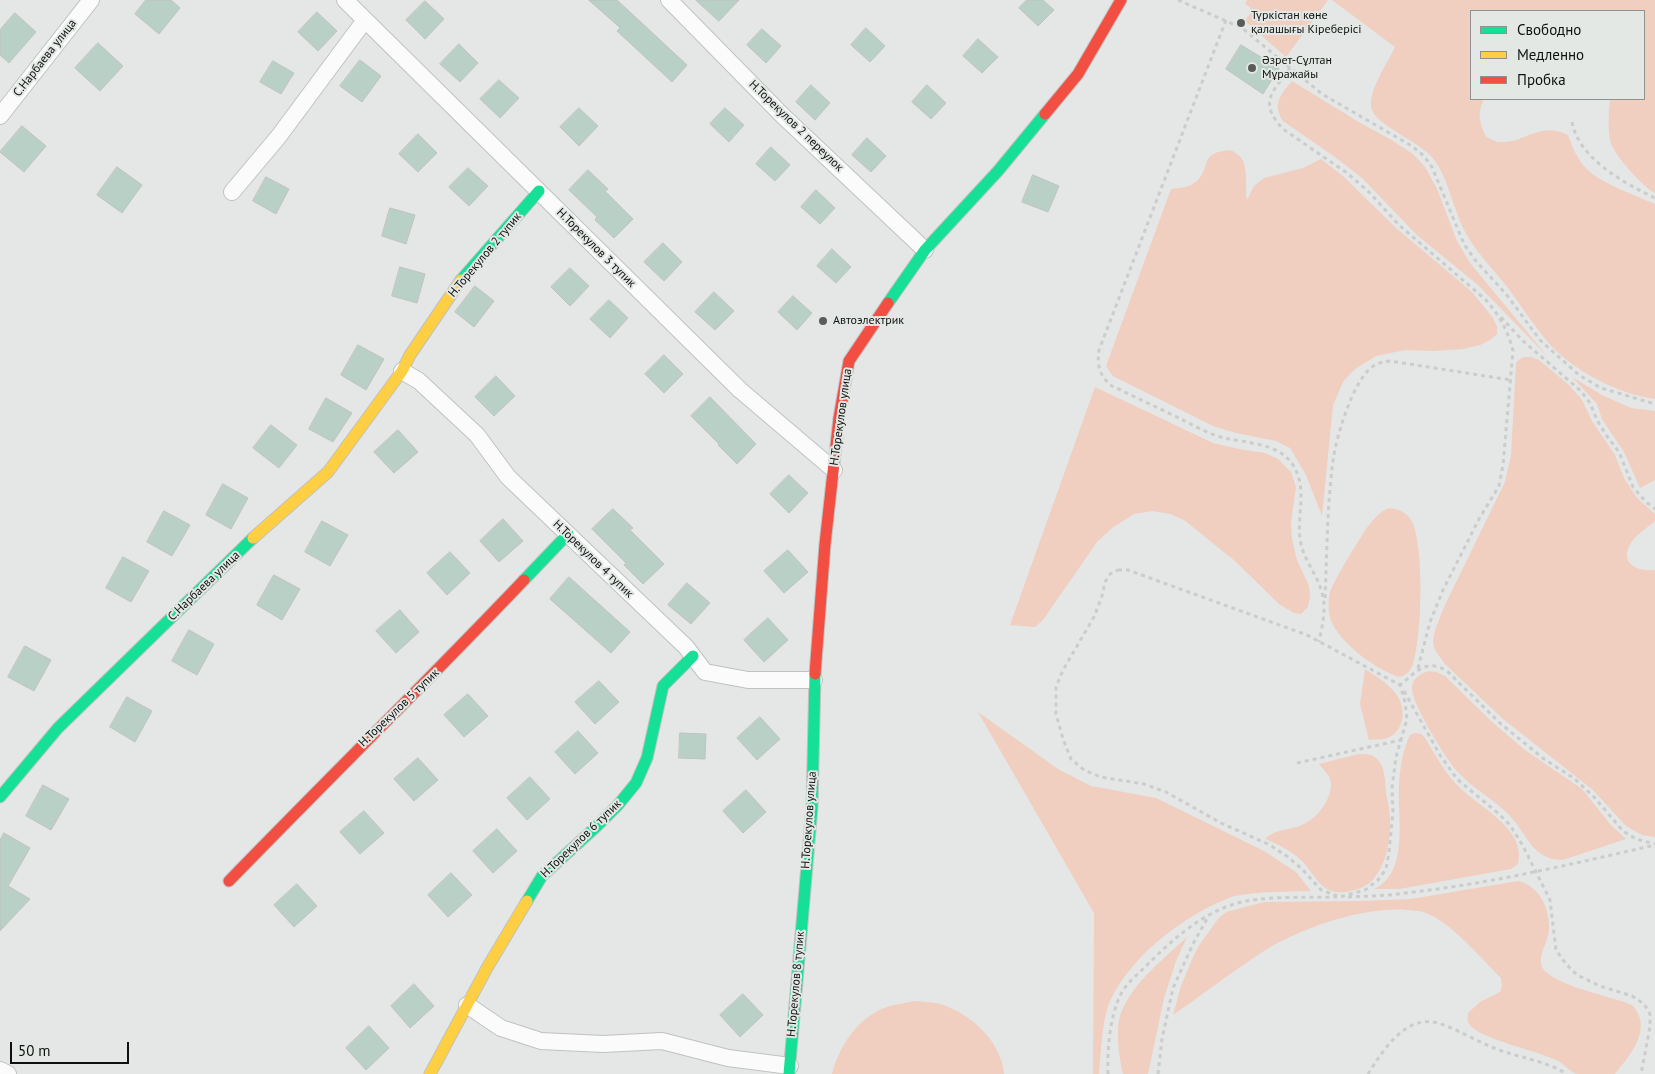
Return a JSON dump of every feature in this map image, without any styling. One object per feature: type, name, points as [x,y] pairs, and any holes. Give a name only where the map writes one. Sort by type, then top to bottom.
[{"type":"street","name":"С.Нарбаева улица","points":[[0,116],[91,0]]},
{"type":"street","name":"Н.Торекулов 3 тупик","points":[[345,0],[740,390],[834,470]]},
{"type":"street","name":"Н.Торекулов 2 переулок","points":[[669,0],[782,114],[924,250]]},
{"type":"street","name":"Н.Торекулов улица","points":[[804,894],[812,806],[814,680],[825,544],[839,418],[849,361],[924,250],[998,171],[1078,74],[1121,0]]},
{"type":"street","points":[[232,192],[279,136],[365,20]]},
{"type":"street","name":"Н.Торекулов 2 тупик","points":[[402,371],[456,286],[539,191]]},
{"type":"street","name":"С.Нарбаева улица","points":[[0,797],[58,728],[267,524],[328,472],[402,371]]},
{"type":"street","name":"Н.Торекулов 4 тупик","points":[[402,371],[419,381],[477,435],[508,478],[686,647],[705,672],[748,680],[814,680]]},
{"type":"street","name":"Н.Торекулов 5 тупик","points":[[229,881],[434,674],[568,534]]},
{"type":"street","name":"Н.Торекулов 6 тупик","points":[[430,1074],[467,1005],[542,876],[596,827],[636,783],[647,758],[663,686],[692,656]]},
{"type":"street","name":"Н.Торекулов 8 тупик","points":[[789,1070],[804,894]]},
{"type":"street","points":[[467,1005],[501,1028],[541,1041],[603,1044],[662,1041],[728,1058],[789,1070]]},
{"type":"street","points":[[0,1070],[8,1074]]},
{"type":"path","points":[[1178,0],[1242,28],[1322,94],[1399,137],[1424,156],[1432,166],[1440,182],[1457,231],[1464,244],[1475,260],[1506,294],[1540,340],[1579,375],[1601,388],[1655,404]]},
{"type":"path","points":[[1226,20],[1099,350],[1098,367],[1102,377],[1110,385],[1211,434],[1265,446],[1283,456],[1293,465],[1300,480],[1302,495],[1299,522],[1300,542],[1303,554],[1322,591],[1324,604]]},
{"type":"path","points":[[1290,68],[1271,93],[1269,104],[1274,120],[1347,173],[1369,192],[1399,225],[1486,300],[1522,340],[1581,391],[1590,403],[1606,435],[1619,452],[1633,487],[1644,501],[1655,509]]},
{"type":"path","points":[[1572,122],[1574,132],[1587,153],[1631,186],[1655,198]]},
{"type":"path","points":[[1416,672],[1430,622],[1444,590],[1479,520],[1499,486],[1503,465],[1513,351],[1508,333],[1498,313]]},
{"type":"path","points":[[1319,642],[1324,604],[1332,461],[1337,437],[1356,388],[1363,376],[1371,367],[1380,362],[1390,361],[1511,380]]},
{"type":"path","points":[[1400,685],[1406,702],[1407,719],[1396,757],[1392,788],[1390,852],[1386,869],[1378,880],[1365,890],[1340,897],[1321,890],[1302,869],[1270,845],[1221,823],[1166,792],[1144,784],[1100,777],[1084,770],[1072,759],[1063,739],[1056,714],[1056,687],[1063,670],[1094,617],[1105,582],[1110,574],[1118,570],[1128,570],[1307,636],[1400,685],[1440,755],[1457,779],[1510,825],[1524,846],[1550,900],[1556,950],[1566,964],[1577,975],[1600,986],[1632,996],[1644,1004],[1650,1014],[1650,1027],[1642,1074]]},
{"type":"path","points":[[1400,685],[1416,672],[1430,665],[1438,665],[1500,724],[1575,779],[1594,797],[1623,831],[1636,838],[1655,844]]},
{"type":"path","points":[[1297,763],[1401,740]]},
{"type":"path","points":[[1108,1074],[1107,1057],[1114,1010],[1121,993],[1166,946],[1209,915],[1232,905],[1254,900],[1403,894],[1446,888],[1537,872],[1655,844]]},
{"type":"path","points":[[1158,1074],[1162,1039],[1172,988],[1209,915]]},
{"type":"path","points":[[1368,1074],[1386,1046],[1400,1032],[1421,1023],[1437,1023],[1496,1049],[1549,1064],[1567,1074]]},
{"type":"shaded area","points":[[1247,0],[1328,0],[1286,57],[1245,21],[1251,12],[1250,7],[1245,4]]},
{"type":"shaded area","points":[[1332,0],[1655,0],[1655,193],[1637,178],[1618,155],[1611,143],[1609,126],[1610,100],[1645,100],[1645,10],[1470,10],[1470,100],[1484,100],[1480,109],[1480,118],[1486,137],[1497,142],[1507,142],[1540,131],[1558,131],[1568,135],[1579,159],[1595,176],[1655,204],[1655,399],[1626,392],[1596,379],[1557,352],[1541,334],[1471,242],[1462,226],[1447,184],[1431,156],[1375,116],[1371,103],[1372,95],[1395,47]]},
{"type":"shaded area","points":[[1292,81],[1413,154],[1425,167],[1437,189],[1457,241],[1470,263],[1547,356],[1478,285],[1418,236],[1362,178],[1283,121],[1278,104],[1284,90]]},
{"type":"shaded area","points":[[1230,150],[1242,159],[1244,164],[1247,200],[1254,186],[1264,178],[1303,168],[1321,159],[1344,177],[1396,228],[1472,292],[1493,318],[1497,327],[1497,334],[1480,345],[1463,349],[1433,351],[1405,350],[1376,356],[1355,369],[1344,380],[1333,405],[1322,516],[1306,475],[1290,448],[1276,441],[1213,426],[1113,376],[1106,366],[1171,189],[1186,187],[1192,184],[1202,174],[1210,157],[1220,151]]},
{"type":"shaded area","points":[[1524,357],[1539,360],[1569,385],[1582,400],[1592,421],[1615,455],[1624,478],[1637,498],[1655,514],[1655,521],[1640,532],[1631,543],[1627,558],[1633,566],[1644,570],[1655,570],[1655,837],[1642,835],[1626,826],[1593,790],[1503,719],[1445,664],[1435,650],[1433,642],[1435,630],[1444,607],[1505,482],[1511,456],[1516,363]]},
{"type":"shaded area","points":[[1572,377],[1602,395],[1631,408],[1655,411],[1655,480],[1640,488],[1624,452],[1602,419],[1597,404]]},
{"type":"shaded area","points":[[1095,387],[1213,443],[1265,453],[1278,459],[1291,472],[1296,487],[1291,523],[1292,539],[1297,560],[1309,586],[1310,596],[1308,607],[1301,614],[1294,613],[1279,604],[1235,561],[1184,520],[1170,514],[1153,511],[1134,514],[1112,528],[1097,542],[1043,620],[1035,627],[1010,625]]},
{"type":"shaded area","points":[[1389,508],[1403,512],[1411,520],[1417,537],[1419,553],[1420,615],[1416,651],[1411,669],[1400,677],[1371,663],[1352,648],[1332,623],[1329,608],[1330,592],[1350,555],[1370,524],[1379,514]]},
{"type":"shaded area","points":[[1365,669],[1393,690],[1402,706],[1403,713],[1400,726],[1396,732],[1384,739],[1369,740],[1360,704]]},
{"type":"shaded area","points":[[1429,671],[1445,676],[1490,720],[1525,750],[1582,789],[1611,825],[1626,839],[1563,860],[1544,856],[1537,851],[1510,816],[1458,772],[1438,744],[1417,706],[1412,689],[1413,682],[1417,677]]},
{"type":"shaded area","points":[[978,712],[1058,769],[1091,786],[1156,798],[1264,851],[1296,872],[1311,891],[1263,892],[1230,897],[1186,920],[1156,943],[1130,969],[1111,999],[1104,1025],[1099,1074],[1093,1074],[1094,913]]},
{"type":"shaded area","points":[[1415,733],[1421,734],[1425,738],[1441,765],[1456,784],[1509,830],[1516,841],[1519,852],[1518,864],[1511,869],[1399,889],[1374,889],[1385,881],[1393,870],[1397,857],[1400,827],[1399,784],[1401,765],[1410,735]]},
{"type":"shaded area","points":[[1359,754],[1375,757],[1380,762],[1383,770],[1390,815],[1390,837],[1380,869],[1367,885],[1345,892],[1334,892],[1320,884],[1295,855],[1265,839],[1279,831],[1294,828],[1310,821],[1321,810],[1329,797],[1331,783],[1329,776],[1319,764]]},
{"type":"shaded area","points":[[1518,881],[1532,887],[1542,899],[1548,914],[1549,929],[1541,957],[1542,968],[1553,977],[1574,987],[1632,1005],[1638,1014],[1641,1023],[1637,1041],[1633,1050],[1615,1074],[1577,1074],[1549,1057],[1497,1040],[1475,1029],[1468,1023],[1468,1013],[1480,1002],[1500,992],[1502,986],[1501,978],[1454,931],[1433,916],[1419,911],[1372,911],[1333,920],[1296,934],[1264,951],[1173,1015],[1181,986],[1193,957],[1218,919],[1226,912],[1264,902],[1411,899]]},
{"type":"shaded area","points":[[1187,937],[1176,961],[1164,998],[1148,1074],[1123,1074],[1118,1035],[1119,1020],[1126,1002],[1141,981]]},
{"type":"shaded area","points":[[915,1001],[946,1006],[976,1024],[992,1041],[998,1051],[1004,1074],[832,1074],[845,1043],[868,1017],[887,1007]]},
{"type":"building","points":[[146,0],[171,0],[180,8],[159,34],[135,14]]},
{"type":"building","points":[[589,0],[617,0],[687,65],[672,82],[617,31],[620,28]]},
{"type":"building","points":[[696,0],[739,0],[719,21]]},
{"type":"building","points":[[1027,0],[1043,0],[1054,10],[1038,26],[1019,8]]},
{"type":"building","points":[[425,1],[444,19],[425,39],[406,20]]},
{"type":"building","points":[[317,12],[337,31],[318,51],[298,32]]},
{"type":"building","points":[[15,13],[36,32],[9,63],[0,55],[0,30]]},
{"type":"building","points":[[866,28],[885,46],[870,62],[851,45]]},
{"type":"building","points":[[762,29],[781,46],[766,63],[747,45]]},
{"type":"building","points":[[978,39],[998,57],[982,73],[963,56]]},
{"type":"building","points":[[98,43],[123,66],[100,91],[75,68]]},
{"type":"building","points":[[459,44],[478,63],[460,82],[440,64]]},
{"type":"building","name":"Әзрет-Сұлтан Мұражайы","points":[[1241,45],[1279,68],[1263,94],[1226,69]]},
{"type":"building","points":[[360,60],[381,76],[362,102],[340,86]]},
{"type":"building","points":[[273,61],[294,73],[281,94],[260,82]]},
{"type":"building","points":[[499,80],[519,98],[500,118],[480,99]]},
{"type":"building","points":[[811,85],[830,103],[815,120],[796,102]]},
{"type":"building","points":[[927,85],[946,103],[931,119],[912,102]]},
{"type":"building","points":[[579,108],[598,126],[579,146],[560,127]]},
{"type":"building","points":[[725,108],[744,125],[729,142],[710,124]]},
{"type":"building","points":[[22,126],[46,146],[24,172],[0,152]]},
{"type":"building","points":[[418,134],[437,153],[418,172],[399,154]]},
{"type":"building","points":[[867,138],[886,156],[871,172],[852,155]]},
{"type":"building","points":[[771,147],[790,165],[775,181],[756,164]]},
{"type":"building","points":[[117,167],[142,185],[122,213],[97,195]]},
{"type":"building","points":[[468,168],[488,186],[469,206],[449,187]]},
{"type":"building","points":[[588,170],[608,189],[605,191],[633,219],[614,238],[595,220],[597,217],[569,190]]},
{"type":"building","points":[[1033,175],[1059,186],[1048,212],[1022,202]]},
{"type":"building","points":[[266,177],[289,189],[276,214],[253,201]]},
{"type":"building","points":[[816,190],[835,208],[820,224],[801,207]]},
{"type":"building","points":[[390,208],[415,215],[406,244],[382,236]]},
{"type":"building","points":[[663,243],[682,262],[664,281],[644,262]]},
{"type":"building","points":[[832,249],[851,267],[836,283],[817,266]]},
{"type":"building","points":[[400,267],[425,274],[417,303],[392,296]]},
{"type":"building","points":[[570,268],[589,286],[570,306],[551,287]]},
{"type":"building","points":[[475,286],[494,301],[474,327],[455,312]]},
{"type":"building","points":[[714,292],[734,311],[715,330],[695,312]]},
{"type":"building","points":[[793,296],[812,313],[797,330],[778,312]]},
{"type":"building","points":[[609,300],[628,318],[610,338],[590,319]]},
{"type":"building","points":[[358,345],[384,359],[366,390],[341,375]]},
{"type":"building","points":[[664,355],[683,374],[664,393],[645,374]]},
{"type":"building","points":[[496,376],[515,396],[494,416],[475,397]]},
{"type":"building","points":[[710,397],[756,444],[737,464],[691,416]]},
{"type":"building","points":[[326,398],[352,413],[333,442],[309,429]]},
{"type":"building","points":[[271,425],[297,445],[279,468],[253,448]]},
{"type":"building","points":[[398,430],[418,452],[394,473],[374,452]]},
{"type":"building","points":[[789,475],[808,493],[789,513],[770,494]]},
{"type":"building","points":[[223,484],[248,498],[231,529],[206,515]]},
{"type":"building","points":[[613,509],[633,528],[630,530],[664,564],[643,584],[624,565],[626,563],[592,529]]},
{"type":"building","points":[[164,511],[190,525],[172,556],[147,542]]},
{"type":"building","points":[[503,519],[523,541],[499,562],[480,541]]},
{"type":"building","points":[[322,521],[348,535],[330,566],[305,552]]},
{"type":"building","points":[[788,550],[808,572],[784,593],[764,571]]},
{"type":"building","points":[[450,552],[470,573],[447,595],[427,573]]},
{"type":"building","points":[[123,557],[149,571],[131,602],[106,588]]},
{"type":"building","points":[[274,575],[300,589],[282,620],[257,605]]},
{"type":"building","points":[[569,577],[630,632],[611,653],[550,599]]},
{"type":"building","points":[[687,583],[710,603],[691,624],[668,605]]},
{"type":"building","points":[[400,610],[419,632],[396,653],[376,631]]},
{"type":"building","points":[[768,618],[788,640],[764,662],[744,640]]},
{"type":"building","points":[[189,630],[214,644],[197,675],[172,661]]},
{"type":"building","points":[[25,646],[51,660],[34,691],[8,677]]},
{"type":"building","points":[[599,681],[619,702],[595,724],[575,702]]},
{"type":"building","points":[[468,694],[488,716],[464,737],[444,715]]},
{"type":"building","points":[[127,697],[152,711],[135,742],[110,727]]},
{"type":"building","points":[[760,717],[780,739],[757,760],[737,738]]},
{"type":"building","points":[[578,731],[598,753],[575,774],[555,752]]},
{"type":"building","points":[[680,733],[706,734],[705,759],[679,758]]},
{"type":"building","points":[[418,758],[438,780],[414,801],[394,779]]},
{"type":"building","points":[[530,777],[550,799],[527,820],[507,798]]},
{"type":"building","points":[[43,785],[69,799],[51,830],[26,816]]},
{"type":"building","points":[[746,790],[766,812],[743,833],[723,811]]},
{"type":"building","points":[[364,811],[384,833],[360,854],[340,832]]},
{"type":"building","points":[[497,829],[517,851],[493,873],[473,851]]},
{"type":"building","points":[[4,833],[30,848],[8,886],[30,899],[0,931],[0,841]]},
{"type":"building","points":[[451,873],[472,895],[448,917],[428,895]]},
{"type":"building","points":[[297,884],[317,906],[294,927],[274,905]]},
{"type":"building","points":[[414,984],[434,1006],[410,1028],[391,1006]]},
{"type":"building","points":[[743,994],[763,1015],[740,1037],[720,1015]]},
{"type":"building","points":[[369,1026],[389,1048],[366,1070],[346,1048]]},
{"type":"traffic: fast","points":[[888,303],[925,250],[998,171],[1045,114]]},
{"type":"traffic: fast","points":[[461,280],[539,191]]},
{"type":"traffic: fast","points":[[524,580],[568,534]]},
{"type":"traffic: fast","points":[[0,797],[58,728],[253,538]]},
{"type":"traffic: fast","points":[[527,901],[542,876],[596,827],[636,783],[647,758],[663,686],[693,656]]},
{"type":"traffic: fast","points":[[789,1074],[812,807],[815,674]]},
{"type":"traffic: slow","points":[[253,538],[328,472],[402,371],[410,355],[461,280]]},
{"type":"traffic: slow","points":[[430,1074],[487,968],[527,901]]},
{"type":"traffic: jam","points":[[1045,114],[1078,74],[1121,0]]},
{"type":"traffic: jam","points":[[815,674],[825,544],[839,418],[849,361],[888,303]]},
{"type":"traffic: jam","points":[[229,881],[524,580]]},
{"type":"place","name":"Түркістан көне қалашығы Кіреберісі","points":[[1241,23]]},
{"type":"place","name":"Әзрет-Сұлтан Мұражайы","points":[[1252,68]]},
{"type":"place","name":"Автоэлектрик","points":[[823,321]]}]
